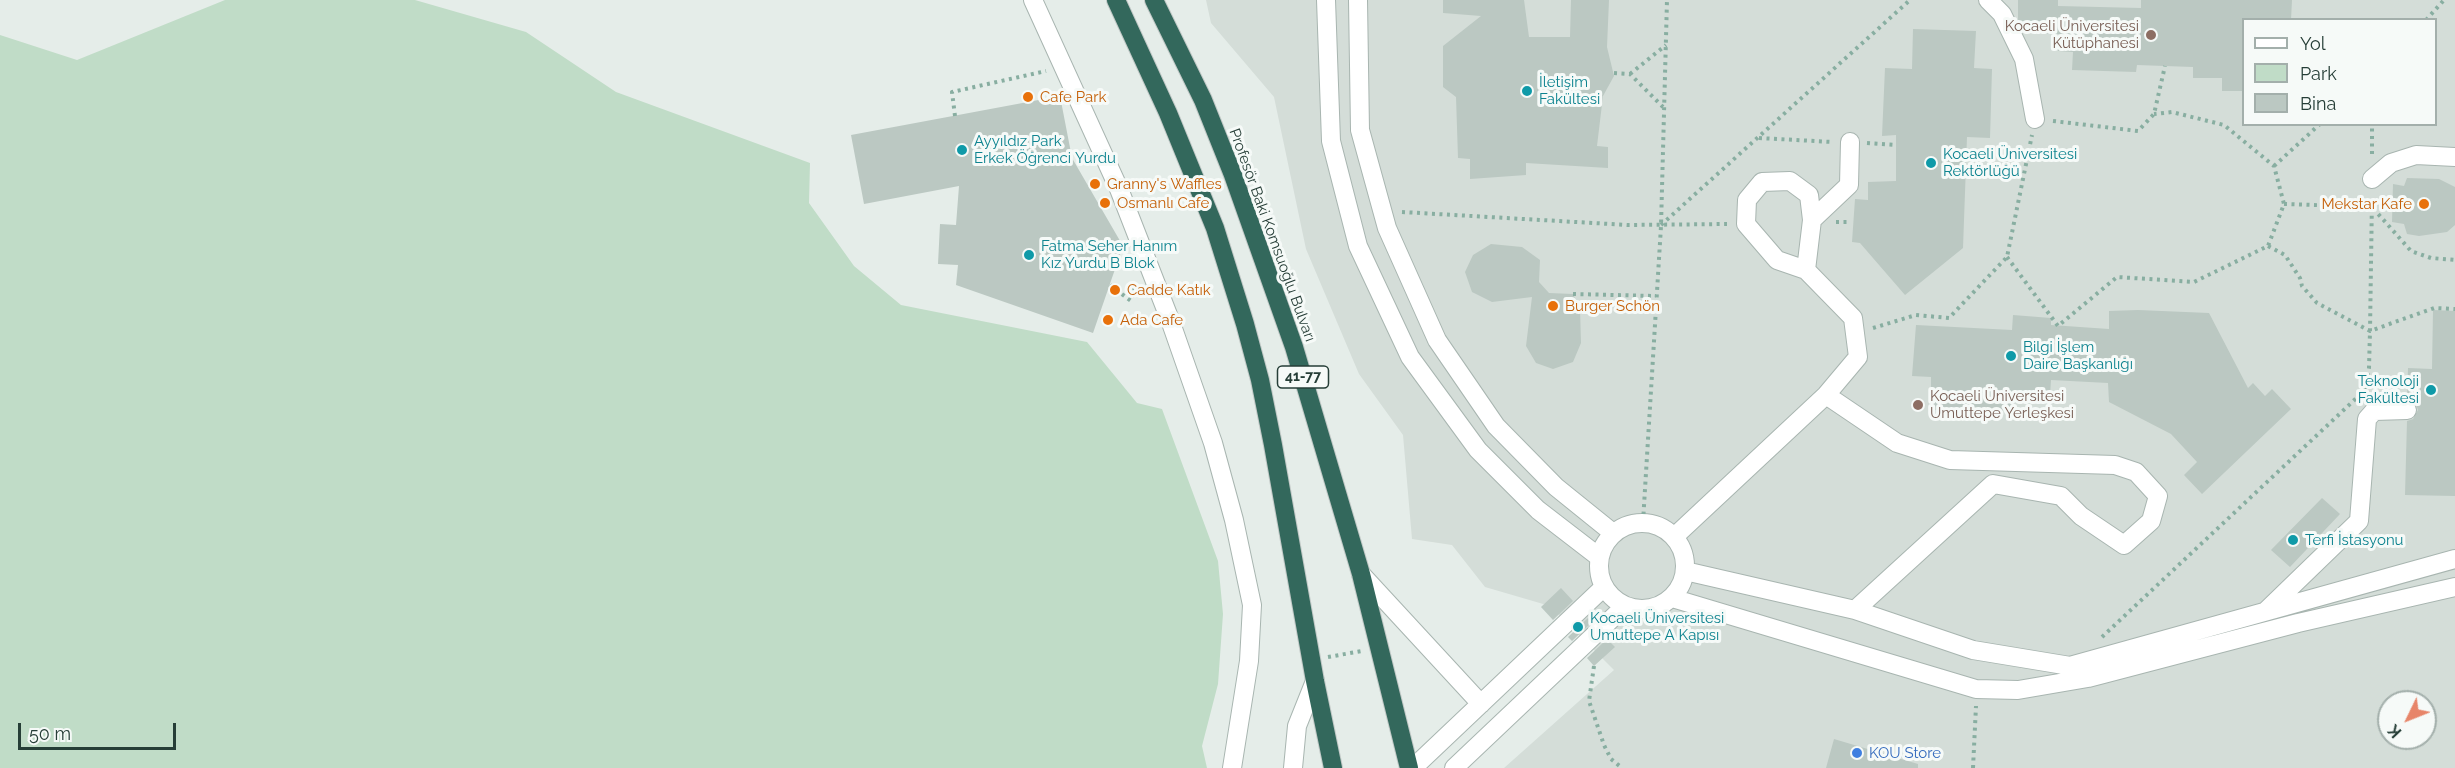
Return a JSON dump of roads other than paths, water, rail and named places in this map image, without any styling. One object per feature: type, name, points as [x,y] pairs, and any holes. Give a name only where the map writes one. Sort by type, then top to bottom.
[{"type":"highway","name":"41-77","points":[[1116,0],[1168,113],[1231,273],[1260,380],[1333,768]]},
{"type":"highway","name":"Profesör Baki Komsuoğlu Bulvarı","points":[[1154,0],[1203,100],[1262,251],[1362,574],[1409,768]]},
{"type":"lane","points":[[1033,0],[1119,189],[1170,320],[1213,443],[1234,520],[1252,605],[1249,661],[1232,768]]},
{"type":"lane","points":[[1326,0],[1331,141],[1358,246],[1410,357],[1478,450],[1538,510],[1599,557]]},
{"type":"lane","points":[[1358,0],[1360,130],[1387,228],[1437,340],[1496,426],[1556,487],[1613,533]]},
{"type":"lane","points":[[1988,0],[2002,14],[2024,59],[2035,119]]},
{"type":"lane","points":[[1812,220],[1849,185],[1850,142]]},
{"type":"lane","points":[[2372,179],[2391,163],[2416,155],[2455,157]]},
{"type":"lane","points":[[1674,537],[1826,394],[1858,357],[1853,318],[1806,270],[1777,260],[1746,224],[1747,200],[1762,182],[1790,181],[1809,195],[1812,220],[1806,270]]},
{"type":"lane","points":[[1826,394],[1897,443],[1950,460],[2115,465],[2136,472],[2158,496],[2151,521],[2124,545],[2081,516],[2061,496],[1993,484],[1855,610]]},
{"type":"lane","points":[[2266,611],[2359,521],[2367,419],[2374,411],[2407,410]]},
{"type":"lane","points":[[1643,522],[1655,524],[1669,531],[1685,556],[1685,571],[1672,598],[1661,605],[1635,610],[1624,607],[1604,587],[1599,570],[1599,557],[1613,533],[1625,525],[1643,522]]},
{"type":"lane","points":[[1685,571],[1855,610],[1973,651],[2070,666],[2455,559]]},
{"type":"lane","points":[[1362,574],[1481,704]]},
{"type":"lane","points":[[1413,768],[1604,587]]},
{"type":"lane","points":[[1672,598],[1976,689],[2018,690],[2088,678],[2298,623],[2455,587]]},
{"type":"lane","points":[[1454,768],[1624,607]]},
{"type":"lane","points":[[1293,768],[1297,726],[1315,681]]},
{"type":"place","name":"Kocaeli Üniversitesi Kütüphanesi","points":[[2151,35]]},
{"type":"place","name":"İletişim Fakültesi","points":[[1527,91]]},
{"type":"place","name":"Cafe Park","points":[[1028,97]]},
{"type":"place","name":"Ayyıldız Park Erkek Öğrenci Yurdu","points":[[962,150]]},
{"type":"place","name":"Kocaeli Üniversitesi Rektörlüğü","points":[[1931,163]]},
{"type":"place","name":"Granny's Waffles","points":[[1095,184]]},
{"type":"place","name":"Osmanlı Cafe","points":[[1105,203]]},
{"type":"place","name":"Mekstar Kafe","points":[[2424,204]]},
{"type":"place","name":"Fatma Seher Hanım Kız Yurdu B Blok","points":[[1029,255]]},
{"type":"place","name":"Cadde Katık","points":[[1115,290]]},
{"type":"place","name":"Burger Schön","points":[[1553,306]]},
{"type":"place","name":"Ada Cafe","points":[[1108,320]]},
{"type":"place","name":"Bilgi İşlem Daire Başkanlığı","points":[[2011,356]]},
{"type":"place","name":"Teknoloji Fakültesi","points":[[2431,390]]},
{"type":"place","name":"Kocaeli Üniversitesi Umuttepe Yerleşkesi","points":[[1918,405]]},
{"type":"place","name":"Terfi İstasyonu","points":[[2293,540]]},
{"type":"place","name":"Kocaeli Üniversitesi Umuttepe A Kapısı","points":[[1578,627]]},
{"type":"place","name":"KOU Store","points":[[1857,753]]}]
